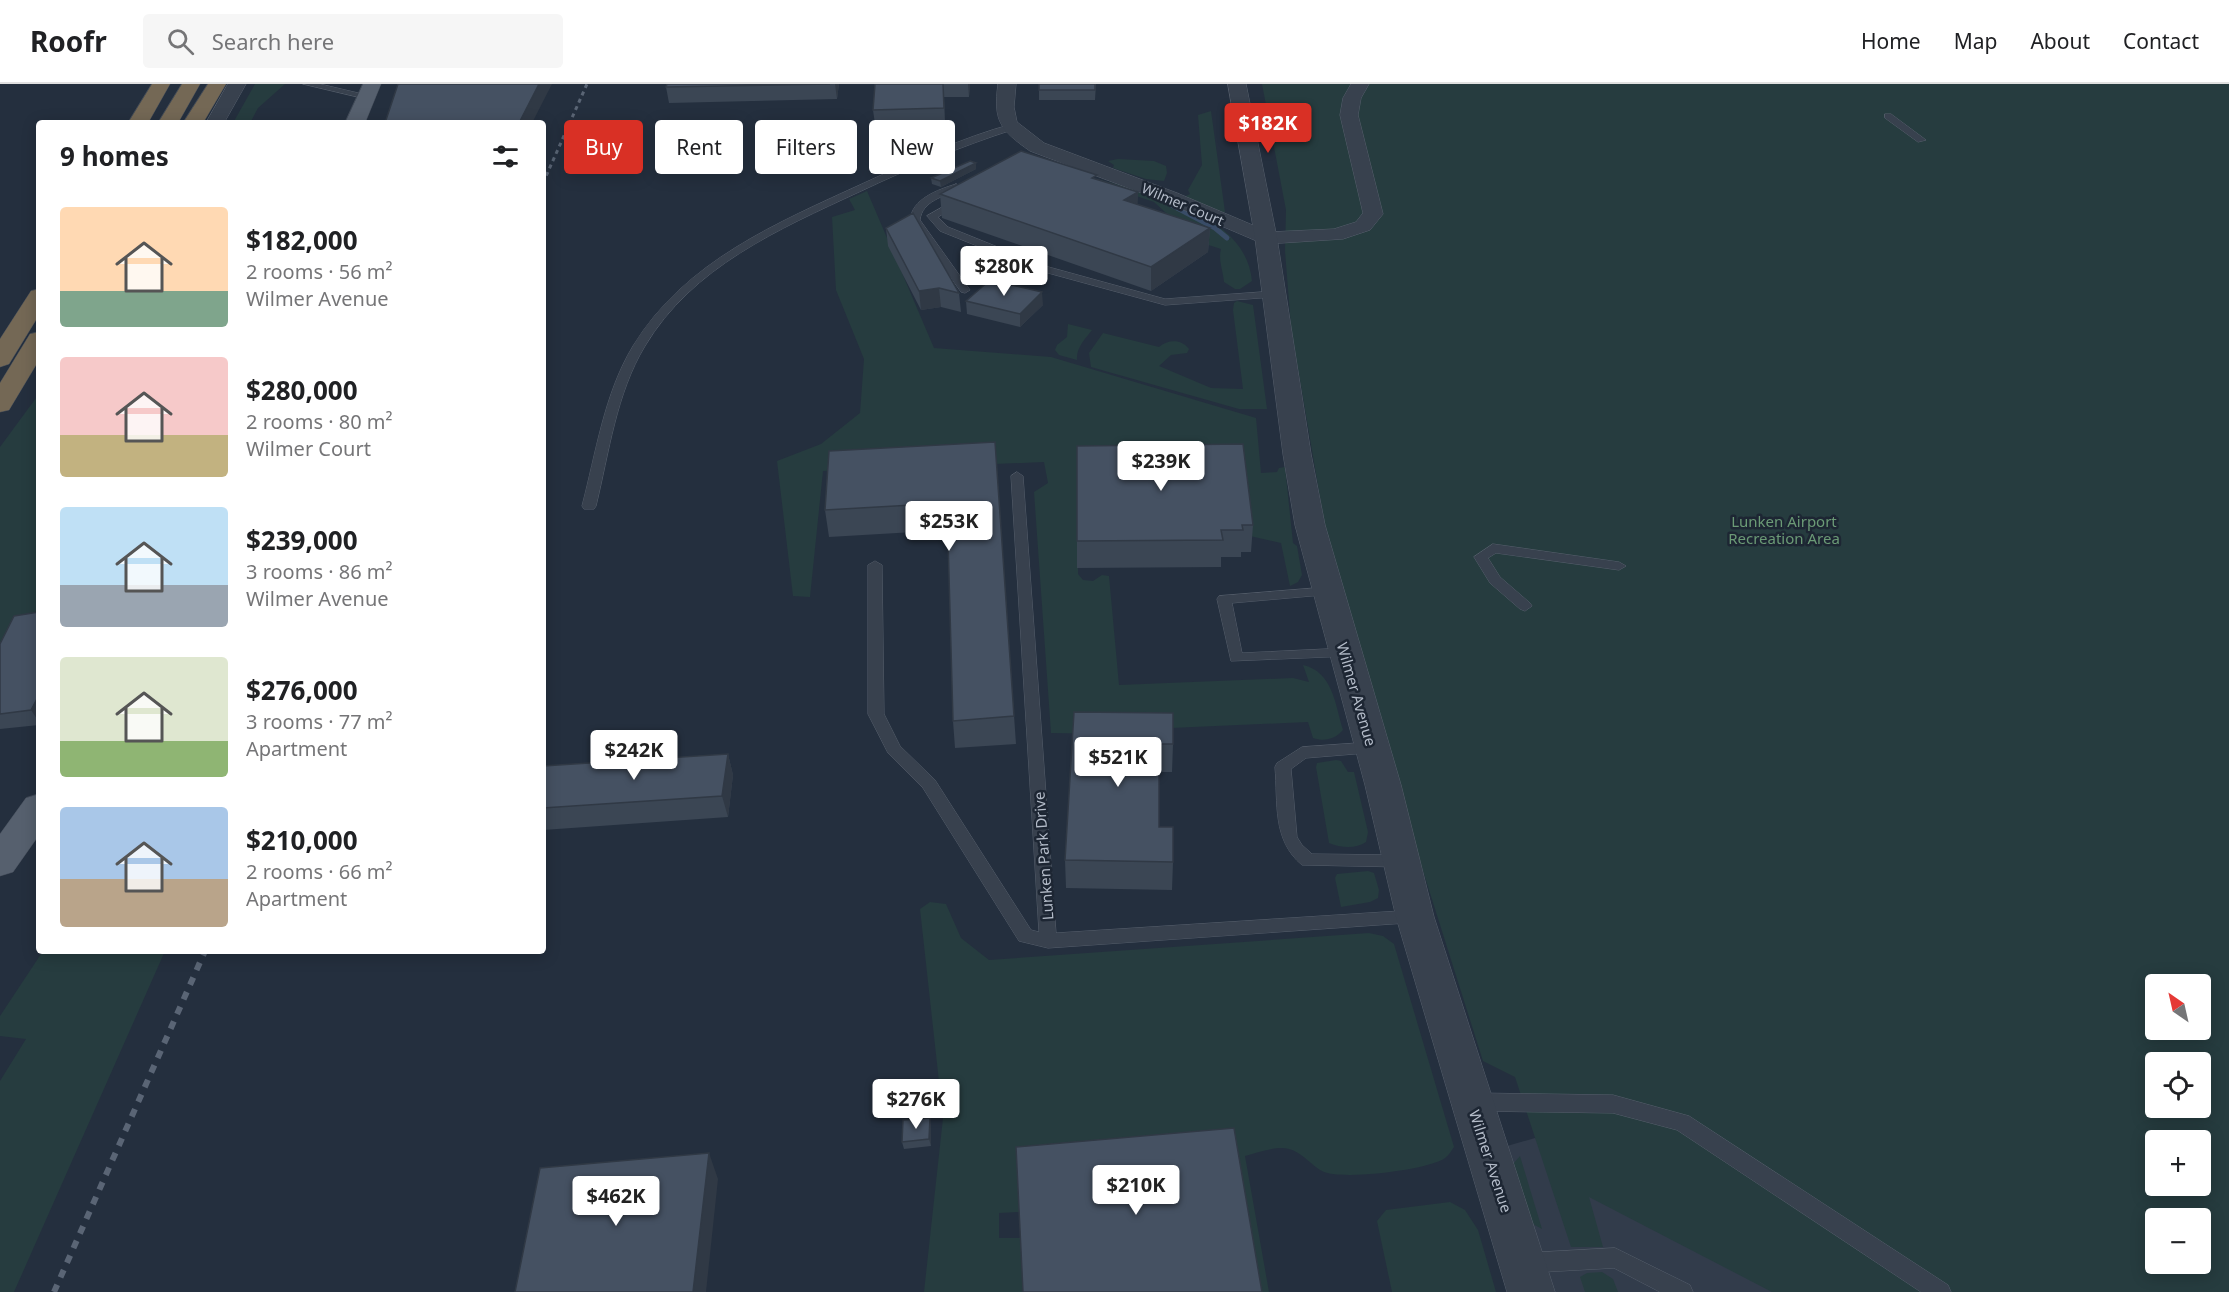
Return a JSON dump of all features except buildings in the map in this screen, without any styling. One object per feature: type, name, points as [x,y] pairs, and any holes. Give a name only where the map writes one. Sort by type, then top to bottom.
[{"type":"highway","points":[[140,120],[161,84]]},
{"type":"highway","points":[[170,120],[190,84]]},
{"type":"highway","points":[[195,120],[217,84]]},
{"type":"highway","points":[[128,120],[134,94]]},
{"type":"highway","points":[[0,359],[36,301]]},
{"type":"highway","points":[[0,404],[36,344]]},
{"type":"main road","points":[[356,120],[369,90]]},
{"type":"main road","points":[[0,862],[36,811]]},
{"type":"street","points":[[217,120],[237,84]]},
{"type":"street","points":[[1007,84],[1004,112],[1012,128]]},
{"type":"street","name":"Wilmer Avenue","points":[[1237,84],[1266,238],[1299,466],[1310,525],[1372,748],[1414,917],[1527,1278]]},
{"type":"street","points":[[1266,238],[1336,235],[1363,225],[1373,214],[1348,115],[1360,84]]},
{"type":"street","name":"Wilmer Court","points":[[1012,128],[1030,150],[1097,177],[1266,238]]},
{"type":"lane","points":[[307,84],[369,90]]},
{"type":"lane","points":[[1888,116],[1921,140]]},
{"type":"lane","points":[[589,506],[625,374],[639,345],[657,320],[682,293],[720,260],[770,229],[968,140],[1012,128]]},
{"type":"lane","points":[[962,184],[922,203],[916,210],[915,220],[965,290]]},
{"type":"lane","points":[[963,199],[932,216],[945,229],[1041,268],[1165,302],[1274,294]]},
{"type":"lane","name":"Lunken Park Drive","points":[[1017,476],[1048,941],[1414,917]]},
{"type":"lane","points":[[1525,606],[1495,580],[1481,557],[1493,548],[1619,566]]},
{"type":"lane","points":[[875,565],[876,714],[894,749],[929,784],[1025,936],[1048,941]]},
{"type":"lane","points":[[1329,591],[1224,599],[1236,658],[1346,653]]},
{"type":"lane","points":[[1372,748],[1302,753],[1283,767],[1289,837],[1296,850],[1308,860],[1401,861]]},
{"type":"lane","points":[[1472,1102],[1613,1104],[1682,1122],[1940,1292]]},
{"type":"lane","points":[[1527,1278],[1615,1258],[1682,1292]]},
{"type":"shaded area","points":[[1535,1138],[1565,1156],[1844,1292],[1553,1292],[1507,1146]]},
{"type":"green space","points":[[255,84],[285,84],[258,108],[252,120],[235,120]]},
{"type":"green space","name":"Lunken Airport Recreation Area","points":[[1262,84],[2229,84],[2229,1292],[1772,1292],[1589,1197],[1603,1247],[1571,1247],[1515,1077],[1483,1061],[1359,668],[1331,562],[1291,327],[1285,251],[1286,210]]},
{"type":"green space","points":[[1211,111],[1225,212],[1219,212],[1184,197],[1190,194],[1188,190],[1202,165],[1198,115]]},
{"type":"green space","points":[[1118,159],[1154,161],[1166,166],[1167,173],[1164,181],[1146,179],[1113,168],[1114,165],[1108,161]]},
{"type":"green space","points":[[1094,179],[1130,188],[1165,201],[1198,219],[1227,240],[1231,239],[1194,214],[1215,224],[1225,231],[1240,248],[1250,269],[1252,281],[1240,289],[1235,289],[1224,282],[1220,261],[1221,249],[1171,233],[1175,221],[1154,202],[1089,180]]},
{"type":"green space","points":[[867,191],[934,348],[1051,357],[1256,418],[1261,473],[1277,472],[1279,468],[1285,467],[1293,543],[1297,546],[1302,575],[1298,582],[1290,586],[1281,543],[1250,536],[1078,472],[1078,574],[1083,580],[1093,581],[1102,575],[1109,576],[1119,685],[1293,678],[1309,682],[1303,665],[1321,674],[1327,682],[1335,700],[1343,730],[1340,733],[1326,740],[1313,738],[1308,722],[1171,728],[1171,735],[1051,733],[1034,492],[1048,483],[1044,462],[823,471],[810,597],[793,596],[777,461],[821,444],[860,413],[864,359],[836,290],[832,217],[855,210],[849,199]]},
{"type":"green space","points":[[1237,301],[1253,305],[1267,409],[1239,409],[1091,367],[1089,353],[1103,333],[1159,347],[1175,341],[1183,343],[1189,349],[1187,353],[1171,355],[1159,366],[1211,388],[1243,389],[1233,310],[1234,303]]},
{"type":"green space","points":[[1068,324],[1092,330],[1079,348],[1077,360],[1059,355],[1055,350],[1057,345],[1067,337]]},
{"type":"green space","points":[[36,398],[36,611],[0,647],[0,447]]},
{"type":"green space","points":[[1341,761],[1348,772],[1354,772],[1368,832],[1366,842],[1358,846],[1343,847],[1329,843],[1316,767],[1317,763]]},
{"type":"green space","points":[[1368,871],[1374,873],[1379,890],[1378,898],[1370,902],[1341,907],[1335,878],[1337,874]]},
{"type":"green space","points":[[930,902],[946,904],[961,938],[989,960],[1369,933],[1383,936],[1394,944],[1454,1147],[1446,1157],[1422,1166],[1384,1173],[1347,1175],[1322,1171],[1298,1153],[1288,1149],[1273,1149],[1245,1156],[1269,1292],[1254,1292],[1020,1212],[999,1213],[999,1238],[1021,1238],[1024,1292],[924,1292],[943,1118],[920,909]]},
{"type":"green space","points":[[41,954],[164,954],[14,1292],[0,1292],[0,1081],[26,1039],[0,1036],[0,1016]]},
{"type":"green space","points":[[1520,1156],[1542,1229],[1531,1223],[1513,1164]]},
{"type":"green space","points":[[1450,1202],[1465,1210],[1478,1230],[1496,1292],[1392,1292],[1377,1221],[1386,1210]]},
{"type":"green space","points":[[1602,1272],[1613,1279],[1618,1292],[1585,1292],[1580,1277],[1587,1273]]},
{"type":"waterway","points":[[1160,199],[1215,228],[1227,238]]},
{"type":"railway","points":[[546,176],[587,84]]},
{"type":"railway","points":[[54,1292],[204,954]]}]
